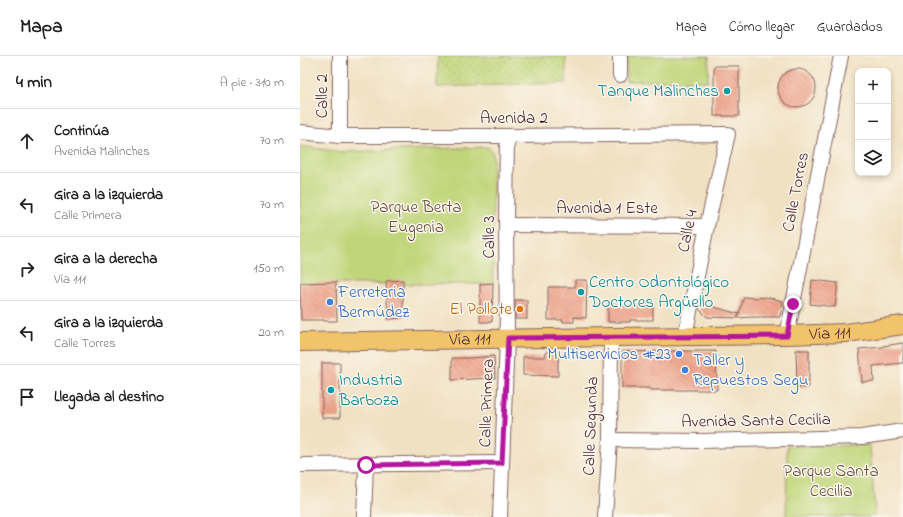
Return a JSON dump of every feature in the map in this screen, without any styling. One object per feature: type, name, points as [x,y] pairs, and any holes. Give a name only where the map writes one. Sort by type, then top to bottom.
[{"type":"main road","name":"Vía 111","points":[[300,342],[508,338],[787,336],[846,333],[903,325]]},
{"type":"street","name":"Calle 2","points":[[340,56],[340,136]]},
{"type":"street","points":[[620,56],[620,75]]},
{"type":"street","name":"Calle Torres","points":[[787,336],[841,56]]},
{"type":"street","name":"Avenida 2","points":[[300,132],[340,136],[728,134]]},
{"type":"street","name":"Calle 4","points":[[685,336],[707,226],[728,134]]},
{"type":"street","name":"Calle 3","points":[[508,136],[506,225],[508,338]]},
{"type":"street","name":"Avenida 1 Este","points":[[506,225],[707,226]]},
{"type":"street","name":"Calle Segunda","points":[[605,517],[610,440],[611,337]]},
{"type":"street","name":"Calle Primera","points":[[500,517],[508,338]]},
{"type":"street","name":"Avenida Santa Cecilia","points":[[610,440],[702,441],[862,437],[903,431]]},
{"type":"street","points":[[300,465],[502,463]]},
{"type":"street","points":[[364,517],[366,465]]},
{"type":"green space","points":[[438,56],[566,56],[566,83],[437,87]]},
{"type":"green space","points":[[627,56],[709,56],[708,81],[626,81]]},
{"type":"green space","name":"Parque Berta Eugenia","points":[[300,146],[340,152],[488,147],[493,153],[493,284],[300,284]]},
{"type":"green space","name":"Parque Santa Cecilia","points":[[870,445],[875,514],[869,517],[786,517],[787,446]]},
{"type":"building","name":"Tanque Malinches","points":[[714,66],[739,66],[739,116],[714,116]]},
{"type":"building","points":[[793,69],[801,69],[811,74],[815,81],[815,95],[811,102],[801,107],[793,107],[783,102],[781,99],[778,92],[778,84],[783,74],[786,72]]},
{"type":"building","points":[[403,280],[403,318],[388,319],[386,281]]},
{"type":"building","points":[[575,280],[587,280],[586,318],[574,317],[574,322],[548,320],[548,287],[575,287]]},
{"type":"building","points":[[812,280],[838,283],[835,307],[810,304]]},
{"type":"building","points":[[336,282],[337,321],[301,320],[300,283]]},
{"type":"building","points":[[493,283],[492,322],[480,322],[480,284]]},
{"type":"building","points":[[744,297],[766,297],[783,301],[780,317],[707,317],[699,309],[700,303],[739,314]]},
{"type":"building","name":"El Pollote","points":[[515,300],[527,300],[527,319],[515,319]]},
{"type":"building","points":[[608,304],[642,307],[642,305],[653,305],[653,320],[608,322]]},
{"type":"building","points":[[903,343],[903,363],[873,366],[874,381],[862,382],[859,349],[883,347]]},
{"type":"building","points":[[796,350],[809,350],[809,387],[797,388]]},
{"type":"building","points":[[716,351],[717,390],[650,390],[650,388],[622,388],[622,352]]},
{"type":"building","points":[[546,352],[558,352],[558,376],[523,375],[523,357],[545,357]]},
{"type":"building","points":[[494,356],[495,378],[452,380],[452,358]]},
{"type":"building","name":"Industria Barboza","points":[[322,363],[340,363],[340,418],[322,418]]},
{"type":"place","name":"Tanque Malinches","points":[[727,91]]},
{"type":"place","name":"Centro Odontológico Doctores Argüello","points":[[581,292]]},
{"type":"place","name":"Ferreteria Bermúdez","points":[[330,302]]},
{"type":"place","name":"El Pollote","points":[[520,309]]},
{"type":"place","name":"Multiservicios #23","points":[[679,354]]},
{"type":"place","name":"Taller y Repuestos Segu","points":[[685,370]]},
{"type":"place","name":"Industria Barboza","points":[[331,390]]},
{"type":"route","points":[[366,465],[502,463],[508,338],[787,336],[793,304]]}]
